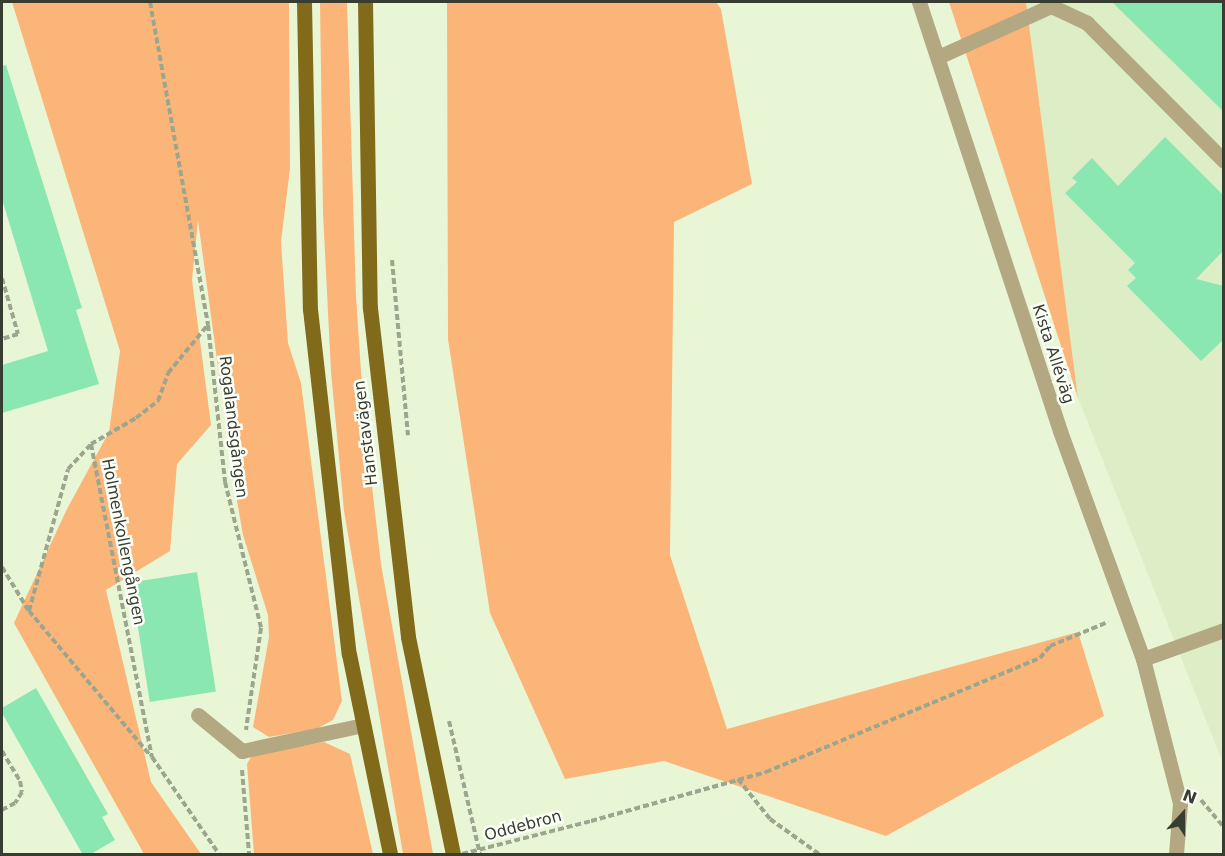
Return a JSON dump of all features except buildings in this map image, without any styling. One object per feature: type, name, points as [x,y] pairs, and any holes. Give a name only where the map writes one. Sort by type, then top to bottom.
[{"type":"main road","points":[[304,2],[310,309],[349,654],[390,855]]},
{"type":"main road","name":"Hanstavägen","points":[[365,2],[370,308],[408,637],[453,855]]},
{"type":"street","name":"Kista Alléväg","points":[[920,2],[1060,431],[1143,659],[1180,803],[1176,855]]},
{"type":"street","points":[[938,57],[1051,6],[1087,23],[1224,161]]},
{"type":"street","points":[[1143,659],[1224,630]]},
{"type":"street","points":[[198,715],[242,751],[363,725]]},
{"type":"path","name":"Rogalandsgången","points":[[150,2],[208,325],[225,482],[261,628],[242,751],[244,824],[249,855]]},
{"type":"path","points":[[392,248],[409,447]]},
{"type":"path","points":[[2,278],[18,334],[2,339]]},
{"type":"path","points":[[91,444],[136,418],[158,401],[168,373],[208,325]]},
{"type":"path","name":"Holmenkollengången","points":[[29,611],[68,469],[91,444]]},
{"type":"path","name":"Holmenkollengången","points":[[91,444],[152,757],[219,855]]},
{"type":"path","points":[[2,567],[29,611],[152,757]]},
{"type":"path","name":"Oddebron","points":[[462,855],[766,772],[1040,658],[1050,646],[1128,613]]},
{"type":"path","points":[[447,715],[480,855]]},
{"type":"path","points":[[2,751],[20,781],[22,792],[15,803],[2,810]]},
{"type":"path","points":[[738,779],[770,819],[810,851],[819,855]]},
{"type":"path","points":[[804,855],[810,851]]},
{"type":"shaded area","points":[[12,2],[289,2],[290,168],[281,242],[288,343],[301,383],[342,701],[333,720],[316,729],[269,737],[253,727],[269,637],[268,615],[243,535],[233,478],[198,220],[192,280],[211,425],[177,464],[170,551],[106,590],[151,782],[201,854],[144,854],[14,623],[67,509],[109,432],[120,351]]},
{"type":"shaded area","points":[[320,2],[347,2],[356,296],[364,417],[381,564],[433,854],[403,854],[344,511],[331,372],[323,213]]},
{"type":"shaded area","points":[[447,2],[716,2],[721,9],[752,184],[674,222],[670,555],[727,729],[1078,632],[1104,716],[886,836],[664,761],[565,779],[490,613],[448,339]]},
{"type":"shaded area","points":[[949,2],[1026,2],[1078,398]]},
{"type":"shaded area","points":[[1026,2],[1223,2],[1223,763],[1078,398]]},
{"type":"shaded area","points":[[324,742],[350,754],[373,854],[254,854],[247,764],[252,755]]}]
